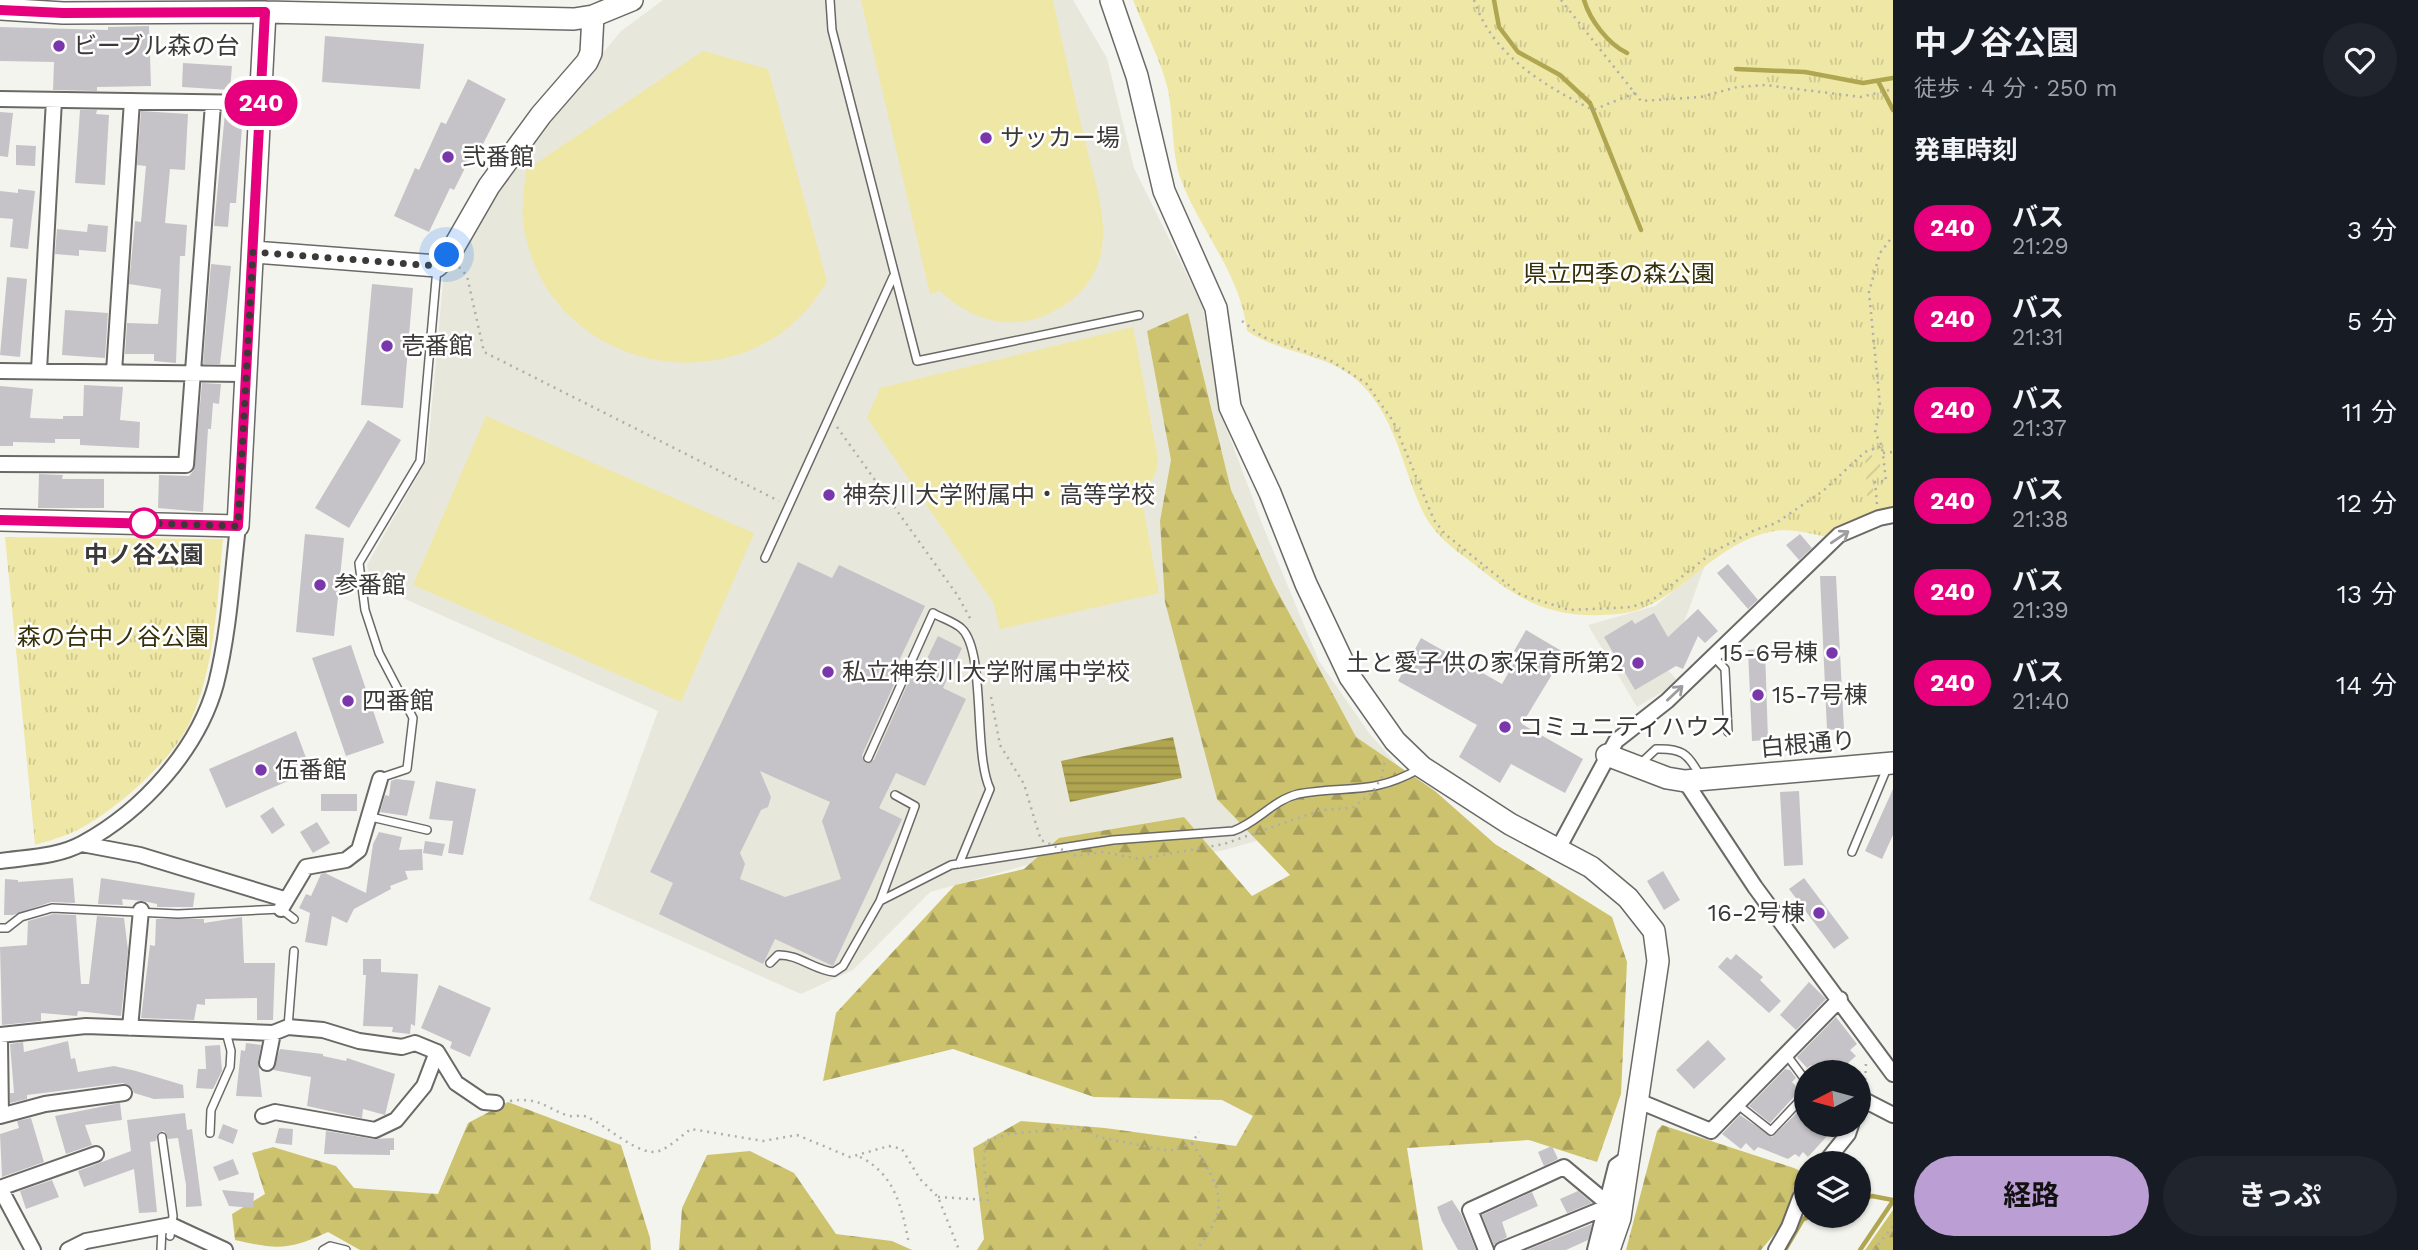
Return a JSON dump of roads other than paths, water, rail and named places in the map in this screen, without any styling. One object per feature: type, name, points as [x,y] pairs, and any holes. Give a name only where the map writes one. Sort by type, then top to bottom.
[{"type":"street","points":[[0,9],[265,6],[589,13],[632,0]]},
{"type":"street","points":[[1111,0],[1137,76],[1164,191],[1216,307],[1230,407],[1306,584],[1350,677],[1395,741],[1422,767],[1510,824],[1591,867],[1628,898],[1654,931],[1658,961],[1620,1218],[1609,1250]]},
{"type":"street","points":[[0,861],[39,857],[82,844],[150,792],[194,735],[215,686],[224,647],[238,526],[265,6]]},
{"type":"street","points":[[253,252],[442,260],[496,176],[541,115],[587,62],[591,53],[589,13]]},
{"type":"street","points":[[0,99],[261,103]]},
{"type":"street","points":[[39,370],[54,100]]},
{"type":"street","points":[[114,372],[132,101]]},
{"type":"street","points":[[0,464],[186,466],[213,104]]},
{"type":"street","points":[[0,371],[244,374]]},
{"type":"street","points":[[1558,849],[1616,741],[1667,701],[1839,535],[1886,517]]},
{"type":"street","points":[[0,520],[238,526]]},
{"type":"street","name":"白根通り","points":[[1607,755],[1638,767],[1694,781],[1891,763]]},
{"type":"street","points":[[82,844],[140,855],[282,904],[306,867],[346,860],[359,850],[371,817],[380,779]]},
{"type":"street","points":[[1694,781],[1755,887],[1893,1074]]},
{"type":"street","points":[[130,1027],[141,910]]},
{"type":"street","points":[[1636,1100],[1711,1131],[1840,999]]},
{"type":"street","points":[[0,1035],[86,1026],[273,1033],[288,1027],[323,1030],[359,1041],[402,1047],[415,1043],[437,1052],[456,1083],[484,1102],[496,1103]]},
{"type":"street","points":[[267,1063],[273,1033]]},
{"type":"street","points":[[0,1043],[1,1116],[45,1104],[124,1093]]},
{"type":"street","points":[[263,1116],[275,1112],[375,1129],[396,1120],[424,1086],[437,1052]]},
{"type":"street","points":[[1871,1106],[1893,1115]]},
{"type":"street","points":[[33,1250],[0,1188],[96,1154]]},
{"type":"street","points":[[1595,1250],[1616,1166],[1629,1157]]},
{"type":"street","points":[[1486,1250],[1470,1210],[1564,1167],[1607,1205]]},
{"type":"street","points":[[1502,1250],[1607,1205]]},
{"type":"street","points":[[1776,1250],[1794,1214]]},
{"type":"street","points":[[68,1250],[86,1241],[168,1229],[225,1250]]},
{"type":"lane","points":[[830,0],[832,30],[893,276],[917,361],[1139,314]]},
{"type":"lane","points":[[380,779],[407,769],[413,718],[379,653],[365,610],[359,563],[419,461],[442,260]]},
{"type":"lane","points":[[765,558],[893,276]]},
{"type":"lane","points":[[868,758],[933,613],[962,629],[971,647],[980,711],[982,772],[990,789],[959,864]]},
{"type":"lane","points":[[1713,656],[1725,669],[1728,732]]},
{"type":"lane","points":[[1638,767],[1656,749],[1675,748],[1690,759],[1694,781]]},
{"type":"lane","points":[[1852,852],[1891,763]]},
{"type":"lane","points":[[880,901],[928,874],[959,864],[1113,840],[1233,831],[1249,826],[1280,801],[1297,794],[1377,788],[1422,767]]},
{"type":"lane","points":[[770,963],[778,955],[787,955],[834,972],[843,966],[880,901],[915,806],[895,796]]},
{"type":"lane","points":[[371,817],[427,831]]},
{"type":"lane","points":[[0,928],[7,928],[22,917],[52,908],[141,910],[178,914],[282,904],[295,919]]},
{"type":"lane","points":[[288,1027],[294,951]]},
{"type":"lane","points":[[210,1133],[211,1110],[230,1067],[226,1032]]},
{"type":"lane","points":[[1786,1054],[1794,1065]]},
{"type":"lane","points":[[1738,1105],[1771,1131],[1794,1107]]},
{"type":"lane","points":[[161,1250],[173,1216],[162,1137]]},
{"type":"lane","points":[[323,1250],[330,1246],[346,1250]]},
{"type":"waterway","points":[[1494,0],[1499,27],[1518,52],[1560,75],[1590,103],[1641,230]]},
{"type":"waterway","points":[[1584,0],[1601,31],[1613,44],[1627,53]]},
{"type":"waterway","points":[[1736,69],[1805,72],[1863,83],[1893,78]]},
{"type":"waterway","points":[[1879,83],[1893,110]]},
{"type":"waterway","points":[[1871,1196],[1893,1200]]},
{"type":"waterway","points":[[1860,1250],[1893,1201]]},
{"type":"waterway","points":[[1785,1250],[1798,1228]]},
{"type":"place","name":"ビーブル森の台","points":[[59,46]]},
{"type":"place","name":"サッカー場","points":[[986,138]]},
{"type":"place","name":"弐番館","points":[[448,157]]},
{"type":"place","name":"壱番館","points":[[387,346]]},
{"type":"place","name":"神奈川大学附属中・高等学校","points":[[829,495]]},
{"type":"place","name":"中ノ谷公園","points":[[144,523]]},
{"type":"place","name":"参番館","points":[[320,585]]},
{"type":"place","name":"15-6号棟","points":[[1832,653]]},
{"type":"place","name":"土と愛子供の家保育所第2","points":[[1638,663]]},
{"type":"place","name":"私立神奈川大学附属中学校","points":[[828,672]]},
{"type":"place","name":"15-7号棟","points":[[1758,695]]},
{"type":"place","name":"四番館","points":[[348,701]]},
{"type":"place","name":"コミュニティハウス","points":[[1505,727]]},
{"type":"place","name":"伍番館","points":[[261,770]]},
{"type":"place","name":"16-2号棟","points":[[1819,913]]},
{"type":"park label","name":"県立四季の森公園","points":[[1619,274]]},
{"type":"park label","name":"森の台中ノ谷公園","points":[[113,637]]}]
